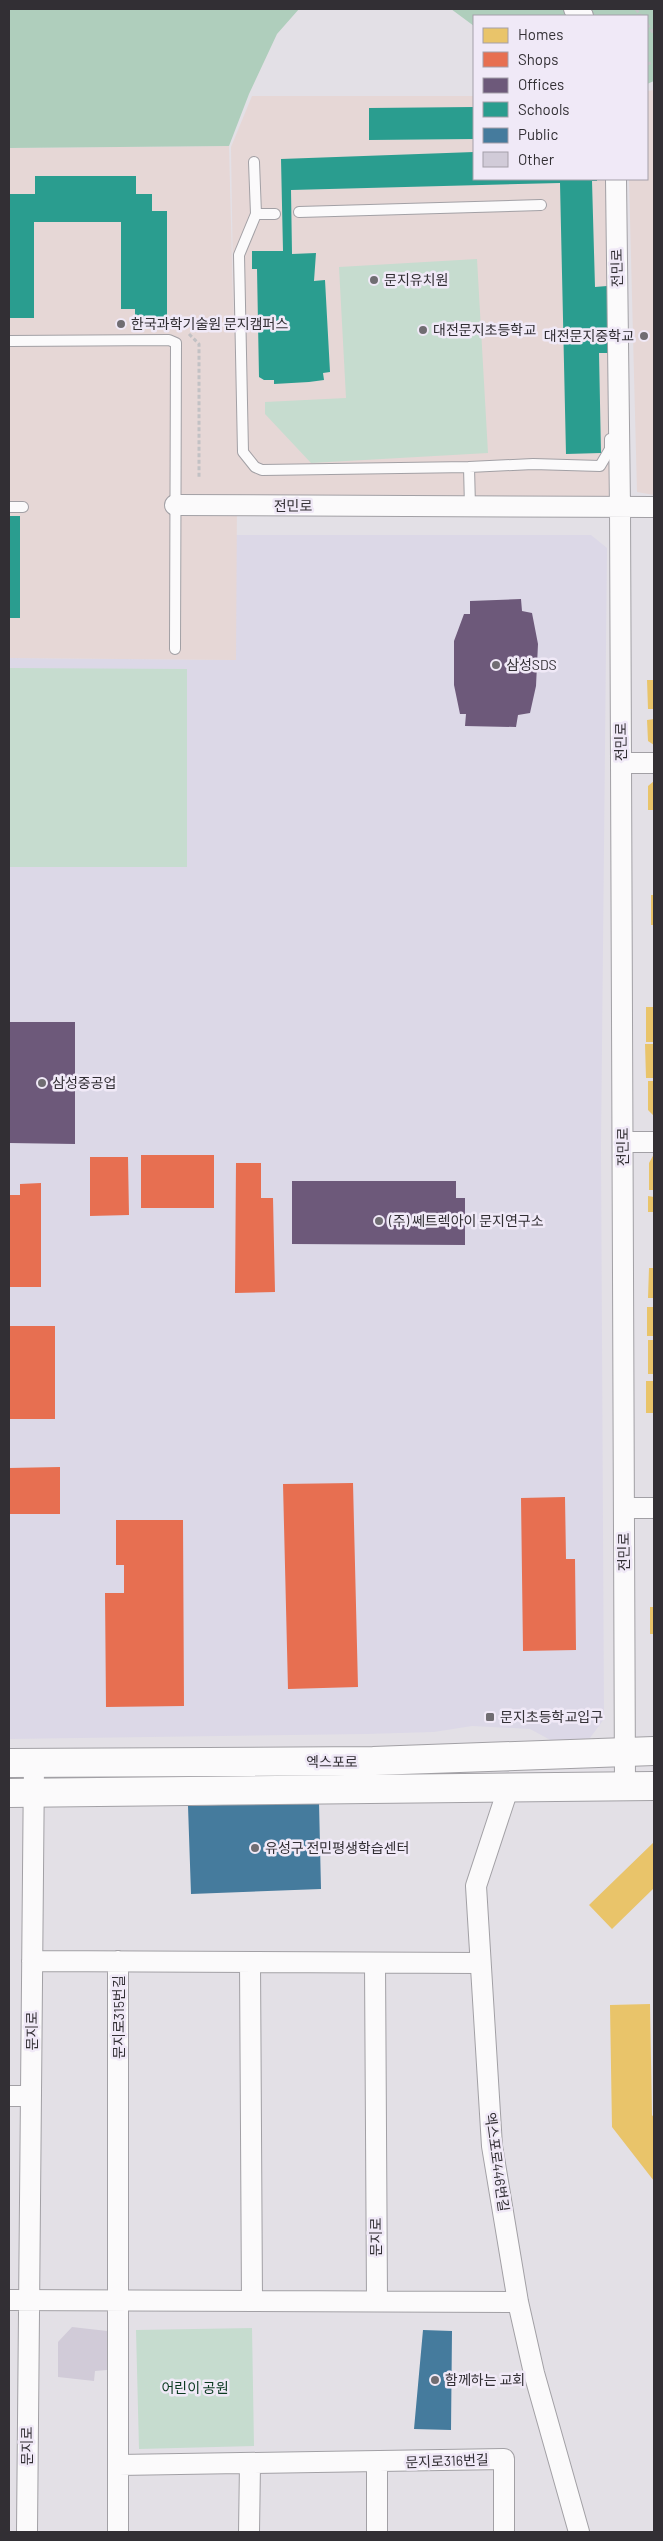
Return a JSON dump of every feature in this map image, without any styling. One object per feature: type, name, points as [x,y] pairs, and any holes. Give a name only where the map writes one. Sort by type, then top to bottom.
[{"type":"main road","name":"엑스포로","points":[[21,1763],[373,1761],[654,1751]]},
{"type":"main road","name":"엑스포로","points":[[21,1793],[218,1789],[508,1789],[654,1786]]},
{"type":"street","name":"전민로","points":[[616,180],[620,507],[625,1787]]},
{"type":"street","name":"전민로","points":[[175,505],[470,508],[654,507]]},
{"type":"street","points":[[621,764],[654,763]]},
{"type":"street","points":[[622,1142],[654,1142]]},
{"type":"street","points":[[624,1508],[654,1508]]},
{"type":"street","name":"문지로","points":[[21,1763],[21,1793],[32,1961],[31,2096],[18,2300],[27,2532]]},
{"type":"street","name":"엑스포로446번길","points":[[508,1789],[476,1886],[479,1963],[492,2146],[518,2302],[534,2373],[578,2532]]},
{"type":"street","points":[[32,1961],[118,1961]]},
{"type":"street","name":"문지로315번길","points":[[119,2300],[118,1961],[479,1963]]},
{"type":"street","points":[[250,1962],[252,2301]]},
{"type":"street","name":"문지로","points":[[375,1963],[377,2301]]},
{"type":"street","points":[[9,2096],[31,2096]]},
{"type":"street","points":[[18,2300],[518,2302]]},
{"type":"street","points":[[118,2532],[119,2300]]},
{"type":"street","name":"문지로316번길","points":[[119,2465],[377,2463],[504,2459],[504,2532]]},
{"type":"street","points":[[377,2463],[377,2532]]},
{"type":"street","points":[[250,2464],[250,2532]]},
{"type":"lane","points":[[254,162],[256,214],[239,255],[243,452],[248,460],[262,470],[469,467],[533,464],[600,466],[610,449],[610,375]]},
{"type":"lane","points":[[300,212],[541,205]]},
{"type":"lane","points":[[256,214],[275,214]]},
{"type":"lane","points":[[9,341],[169,340],[176,343],[175,649]]},
{"type":"lane","points":[[469,467],[470,508]]},
{"type":"lane","points":[[9,507],[23,507]]},
{"type":"path","points":[[183,328],[199,344],[199,477]]},
{"type":"shaded area","name":"대전문지중학교","points":[[654,90],[654,495],[637,492],[629,180],[648,180],[648,91]]},
{"type":"shaded area","points":[[252,96],[473,96],[473,180],[610,180],[614,481],[610,498],[237,499],[236,660],[9,658],[9,148],[229,146],[234,341],[231,147]]},
{"type":"shaded area","points":[[236,535],[591,535],[607,548],[601,1147],[604,1719],[590,1738],[556,1743],[530,1729],[472,1726],[434,1732],[366,1734],[9,1739],[9,658],[236,660]]},
{"type":"green space","points":[[9,9],[299,9],[277,34],[249,94],[229,146],[9,148]]},
{"type":"green space","points":[[451,9],[654,9],[654,81],[648,84],[648,15],[473,15],[473,25]]},
{"type":"green space","points":[[477,259],[488,453],[311,463],[265,414],[265,402],[346,398],[339,267]]},
{"type":"green space","points":[[9,668],[187,669],[187,867],[9,867]]},
{"type":"green space","name":"어린이 공원","points":[[252,2328],[254,2446],[139,2449],[136,2330]]},
{"type":"building: Homes","points":[[647,680],[654,680],[654,709],[648,709]]},
{"type":"building: Homes","points":[[654,719],[654,745],[648,741],[647,720]]},
{"type":"building: Homes","points":[[654,781],[654,810],[648,810],[648,786]]},
{"type":"building: Homes","points":[[651,895],[654,895],[654,925],[651,925]]},
{"type":"building: Homes","points":[[646,1007],[654,1007],[654,1042],[646,1042]]},
{"type":"building: Homes","points":[[645,1044],[654,1044],[654,1078],[646,1078]]},
{"type":"building: Homes","points":[[648,1081],[654,1081],[654,1116],[648,1110]]},
{"type":"building: Homes","points":[[654,1154],[654,1190],[649,1190],[649,1163]]},
{"type":"building: Homes","points":[[648,1196],[654,1197],[654,1212],[648,1212]]},
{"type":"building: Homes","points":[[649,1268],[654,1268],[654,1298],[648,1298]]},
{"type":"building: Homes","points":[[647,1307],[654,1307],[654,1336],[647,1336]]},
{"type":"building: Homes","points":[[648,1340],[654,1340],[654,1374],[648,1374]]},
{"type":"building: Homes","points":[[646,1381],[654,1381],[654,1413],[646,1413]]},
{"type":"building: Homes","points":[[650,1607],[654,1607],[654,1634],[650,1634]]},
{"type":"building: Homes","points":[[654,1842],[654,1888],[612,1929],[589,1905]]},
{"type":"building: Homes","points":[[650,2004],[654,2181],[612,2127],[610,2005]]},
{"type":"building: Shops","points":[[141,1155],[214,1155],[214,1208],[141,1208]]},
{"type":"building: Shops","points":[[90,1157],[128,1157],[129,1215],[90,1216]]},
{"type":"building: Shops","points":[[236,1163],[261,1163],[261,1198],[273,1198],[275,1292],[235,1293]]},
{"type":"building: Shops","points":[[41,1183],[41,1287],[9,1287],[9,1195],[20,1195],[20,1184]]},
{"type":"building: Shops","points":[[9,1326],[55,1326],[55,1419],[9,1419]]},
{"type":"building: Shops","points":[[60,1467],[60,1514],[9,1514],[9,1468]]},
{"type":"building: Shops","points":[[353,1483],[358,1687],[288,1689],[283,1484]]},
{"type":"building: Shops","points":[[565,1497],[566,1559],[575,1559],[576,1650],[523,1651],[521,1498]]},
{"type":"building: Shops","points":[[116,1520],[183,1520],[184,1706],[106,1707],[105,1593],[124,1593],[124,1565],[116,1565]]},
{"type":"building: Offices","name":"삼성SDS","points":[[521,599],[522,611],[532,613],[538,644],[536,686],[530,713],[518,715],[516,727],[465,726],[466,714],[460,714],[454,685],[454,641],[464,614],[470,614],[470,601]]},
{"type":"building: Offices","name":"삼성중공업","points":[[9,1022],[75,1022],[75,1144],[9,1143]]},
{"type":"building: Offices","name":"(주) 쎄트렉아이 문지연구소","points":[[292,1181],[456,1181],[456,1198],[465,1198],[465,1245],[292,1244]]},
{"type":"building: Schools","points":[[473,107],[473,139],[369,140],[369,108]]},
{"type":"building: Schools","points":[[473,152],[473,180],[597,180],[592,181],[595,287],[607,286],[608,353],[599,353],[601,453],[566,454],[560,183],[291,190],[292,254],[316,253],[314,281],[325,280],[330,372],[323,373],[324,380],[309,382],[274,384],[274,380],[264,380],[259,377],[257,269],[252,269],[252,251],[283,251],[281,159]]},
{"type":"building: Schools","points":[[35,176],[136,176],[136,194],[152,194],[152,211],[167,211],[167,321],[135,321],[135,309],[121,309],[121,222],[34,222],[34,318],[9,318],[9,194],[35,194]]},
{"type":"building: Schools","points":[[9,516],[20,516],[20,618],[9,618]]},
{"type":"building: Public","name":"유성구 전민평생학습센터","points":[[319,1802],[321,1889],[191,1894],[188,1806]]},
{"type":"building: Public","name":"함께하는 교회","points":[[423,2330],[452,2331],[451,2430],[414,2429]]},
{"type":"building: Other","points":[[72,2327],[116,2332],[119,2369],[95,2371],[94,2381],[58,2377],[58,2342]]},
{"type":"place","name":"문지유치원","points":[[374,280]]},
{"type":"place","name":"한국과학기술원 문지캠퍼스","points":[[121,324]]},
{"type":"place","name":"대전문지초등학교","points":[[423,330]]},
{"type":"place","name":"대전문지중학교","points":[[644,336]]},
{"type":"place","name":"삼성SDS","points":[[496,665]]},
{"type":"place","name":"삼성중공업","points":[[42,1083]]},
{"type":"place","name":"(주) 쎄트렉아이 문지연구소","points":[[379,1221]]},
{"type":"place","name":"문지초등학교입구","points":[[490,1717]]},
{"type":"place","name":"유성구 전민평생학습센터","points":[[255,1848]]},
{"type":"place","name":"함께하는 교회","points":[[435,2380]]}]
